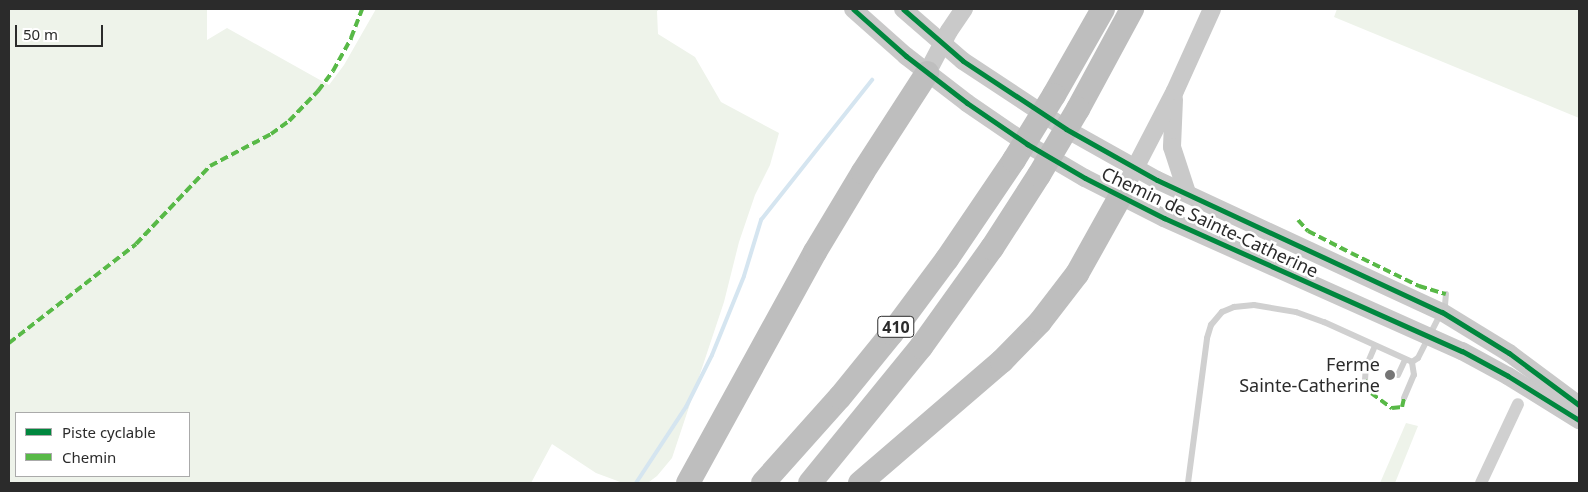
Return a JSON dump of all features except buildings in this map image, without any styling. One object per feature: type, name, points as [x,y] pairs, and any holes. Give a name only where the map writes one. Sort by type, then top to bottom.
[{"type":"highway","name":"410","points":[[763,483],[830,408],[892,333],[941,266],[1014,160],[1103,9]]},
{"type":"highway","name":"410","points":[[810,483],[921,347],[977,269],[1078,109],[1132,9]]},
{"type":"highway","points":[[688,483],[819,246],[867,165],[927,73]]},
{"type":"highway","points":[[860,483],[1002,361],[1040,322],[1080,269],[1120,197]]},
{"type":"main road","name":"Chemin de Sainte-Catherine","points":[[853,9],[927,73],[1027,144],[1120,197],[1276,269],[1430,336],[1508,376],[1579,420]]},
{"type":"main road","name":"Chemin de Sainte-Catherine","points":[[904,9],[963,61],[1012,96],[1071,132],[1136,169],[1442,312],[1509,353],[1579,405]]},
{"type":"main road","points":[[927,73],[964,9]]},
{"type":"main road","points":[[1120,197],[1175,90],[1212,9]]},
{"type":"main road","points":[[1175,90],[1172,147],[1187,193]]},
{"type":"street","points":[[1481,483],[1518,404]]},
{"type":"lane","points":[[1398,375],[1409,361],[1418,358],[1447,301],[1446,294]]},
{"type":"lane","points":[[1188,483],[1207,338],[1211,325],[1222,312],[1246,305],[1288,310],[1324,322],[1409,361],[1414,375],[1404,398]]},
{"type":"lane","points":[[1365,380],[1367,363],[1375,346]]},
{"type":"shaded area","points":[[9,9],[207,9],[207,40],[227,28],[329,85],[344,65],[376,9],[660,9],[657,11],[658,34],[695,57],[721,102],[779,133],[770,165],[755,195],[739,242],[724,302],[672,458],[657,476],[649,482],[623,483],[596,473],[552,444],[531,483],[9,483]]},
{"type":"shaded area","points":[[1337,9],[1579,9],[1579,118],[1334,17]]},
{"type":"shaded area","points":[[1406,423],[1418,426],[1395,483],[1380,483]]},
{"type":"waterway","points":[[636,483],[686,407],[712,355],[744,276],[761,220],[872,80]]},
{"type":"marked path","points":[[9,343],[136,244],[210,166],[271,134],[289,121],[318,91],[333,71],[351,38],[362,9]]},
{"type":"marked path","points":[[1298,220],[1308,231],[1351,253],[1419,286],[1446,294]]},
{"type":"marked path","points":[[1365,380],[1371,393],[1392,408],[1402,407],[1404,398]]},
{"type":"cycle path","points":[[853,9],[906,56],[967,103],[1027,144],[1085,178],[1164,218],[1462,351],[1508,376],[1579,420]]},
{"type":"cycle path","points":[[903,9],[963,61],[1066,129],[1157,180],[1442,312],[1509,353],[1579,405]]},
{"type":"place","name":"Ferme Sainte-Catherine","points":[[1390,375]]}]
